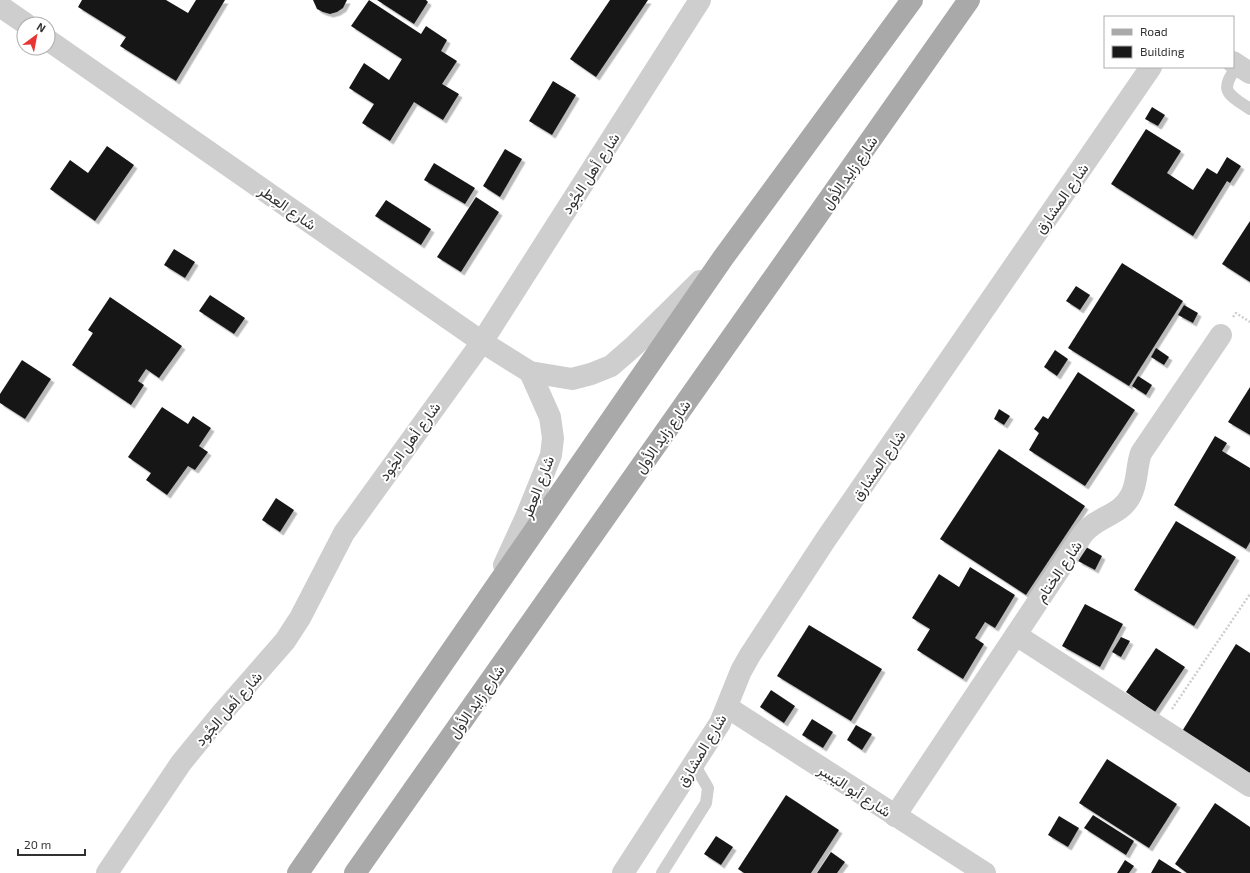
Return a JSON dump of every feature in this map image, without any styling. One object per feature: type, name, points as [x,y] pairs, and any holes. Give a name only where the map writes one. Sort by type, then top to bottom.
[{"type":"main road","points":[[298,873],[724,258],[912,0]]},
{"type":"main road","name":"شارع زايد الأول","points":[[355,873],[969,0]]},
{"type":"street","name":"شارع أهل الجُود","points":[[107,873],[181,763],[222,713],[285,641],[300,618],[344,533],[482,342],[700,0]]},
{"type":"street","points":[[0,6],[16,17]]},
{"type":"street","name":"شارع العِطر","points":[[56,46],[482,342],[530,372],[572,379],[591,374],[611,366],[634,346],[724,258]]},
{"type":"street","name":"شارع المشارق","points":[[622,873],[720,723],[741,671],[792,591],[1150,68]]},
{"type":"street","name":"شارع الختام","points":[[895,816],[1088,528],[1099,520],[1111,515],[1126,503],[1131,496],[1138,461],[1143,449],[1221,335]]},
{"type":"street","name":"شارع العِطر","points":[[487,599],[526,517],[551,455],[553,438],[550,417],[530,372]]},
{"type":"street","points":[[1016,635],[1250,786]]},
{"type":"street","name":"شارع أبو اليَسِر","points":[[727,707],[985,873]]},
{"type":"lane","points":[[1240,66],[1230,76],[1227,82],[1228,93],[1232,98],[1250,109]]},
{"type":"lane","points":[[662,873],[706,803],[708,788],[694,764]]},
{"type":"path","points":[[1160,728],[1250,594]]},
{"type":"building","points":[[82,0],[166,0],[188,13],[196,0],[225,0],[176,81],[120,46],[126,37],[78,7]]},
{"type":"building","points":[[313,0],[347,0],[343,8],[330,14],[317,9]]},
{"type":"building","points":[[369,0],[421,34],[426,26],[447,40],[441,51],[457,61],[442,84],[459,94],[443,120],[414,102],[390,141],[362,123],[374,104],[349,88],[364,63],[389,80],[402,59],[351,26]]},
{"type":"building","points":[[377,0],[426,0],[428,2],[414,24]]},
{"type":"building","points":[[610,0],[648,0],[596,77],[570,59]]},
{"type":"building","points":[[553,81],[576,95],[552,135],[529,121]]},
{"type":"building","points":[[1152,107],[1165,115],[1158,126],[1145,119]]},
{"type":"building","points":[[1146,129],[1181,151],[1167,173],[1193,190],[1207,168],[1217,174],[1227,157],[1241,166],[1230,183],[1227,181],[1193,236],[1111,184]]},
{"type":"building","points":[[107,146],[134,165],[95,221],[50,189],[70,160],[88,173]]},
{"type":"building","points":[[505,149],[522,159],[500,197],[483,186]]},
{"type":"building","points":[[434,163],[475,188],[465,204],[424,180]]},
{"type":"building","points":[[476,197],[499,212],[461,272],[437,257]]},
{"type":"building","points":[[386,200],[431,229],[421,245],[375,216]]},
{"type":"building","points":[[1250,221],[1250,282],[1222,264]]},
{"type":"building","points":[[174,249],[195,262],[185,278],[164,265]]},
{"type":"building","points":[[1122,263],[1183,301],[1129,386],[1068,348]]},
{"type":"building","points":[[1076,286],[1090,295],[1080,310],[1066,301]]},
{"type":"building","points":[[210,295],[245,318],[234,334],[199,311]]},
{"type":"building","points":[[110,297],[182,346],[159,378],[146,369],[138,381],[144,385],[131,405],[72,365],[93,333],[88,330]]},
{"type":"building","points":[[1184,305],[1198,313],[1193,323],[1178,315]]},
{"type":"building","points":[[1156,348],[1169,357],[1164,365],[1151,357]]},
{"type":"building","points":[[1055,350],[1068,359],[1057,376],[1044,367]]},
{"type":"building","points":[[22,360],[51,379],[25,419],[0,403],[0,394]]},
{"type":"building","points":[[1078,372],[1135,410],[1085,486],[1029,450],[1039,433],[1034,429],[1043,416],[1048,419]]},
{"type":"building","points":[[1138,376],[1152,385],[1146,395],[1132,386]]},
{"type":"building","points":[[1250,387],[1250,435],[1228,422]]},
{"type":"building","points":[[162,407],[188,424],[193,416],[211,428],[199,446],[208,452],[195,470],[188,466],[167,495],[146,480],[151,473],[128,457]]},
{"type":"building","points":[[999,409],[1010,416],[1004,425],[994,419]]},
{"type":"building","points":[[1215,436],[1227,443],[1222,451],[1250,468],[1250,542],[1246,549],[1174,505]]},
{"type":"building","points":[[999,449],[1085,506],[1026,595],[940,539]]},
{"type":"building","points":[[276,498],[294,510],[280,532],[262,520]]},
{"type":"building","points":[[1176,521],[1236,557],[1194,626],[1134,590]]},
{"type":"building","points":[[1086,547],[1102,556],[1095,570],[1078,561]]},
{"type":"building","points":[[970,567],[1015,595],[995,628],[985,622],[975,638],[984,644],[963,679],[917,650],[930,629],[912,618],[939,574],[959,587]]},
{"type":"building","points":[[1085,604],[1123,624],[1100,667],[1062,646]]},
{"type":"building","points":[[809,625],[882,669],[851,721],[777,676]]},
{"type":"building","points":[[1121,637],[1130,641],[1121,657],[1112,652]]},
{"type":"building","points":[[1236,644],[1250,653],[1250,772],[1248,775],[1181,733]]},
{"type":"building","points":[[1156,648],[1185,667],[1155,712],[1126,692]]},
{"type":"building","points":[[771,690],[795,706],[784,723],[760,707]]},
{"type":"building","points":[[812,719],[833,732],[823,748],[802,735]]},
{"type":"building","points":[[856,725],[872,734],[862,750],[847,740]]},
{"type":"building","points":[[1107,759],[1177,804],[1149,848],[1079,803]]},
{"type":"building","points":[[786,795],[839,830],[811,873],[744,873],[738,869]]},
{"type":"building","points":[[1215,803],[1250,827],[1250,873],[1187,873],[1175,864]]},
{"type":"building","points":[[1093,815],[1134,841],[1126,855],[1084,828]]},
{"type":"building","points":[[1059,816],[1079,828],[1068,847],[1048,835]]},
{"type":"building","points":[[716,836],[733,847],[721,865],[704,854]]},
{"type":"building","points":[[831,852],[845,862],[837,873],[817,873]]},
{"type":"building","points":[[1159,859],[1173,868],[1182,873],[1151,873]]},
{"type":"building","points":[[1125,860],[1134,866],[1129,873],[1117,873]]}]
